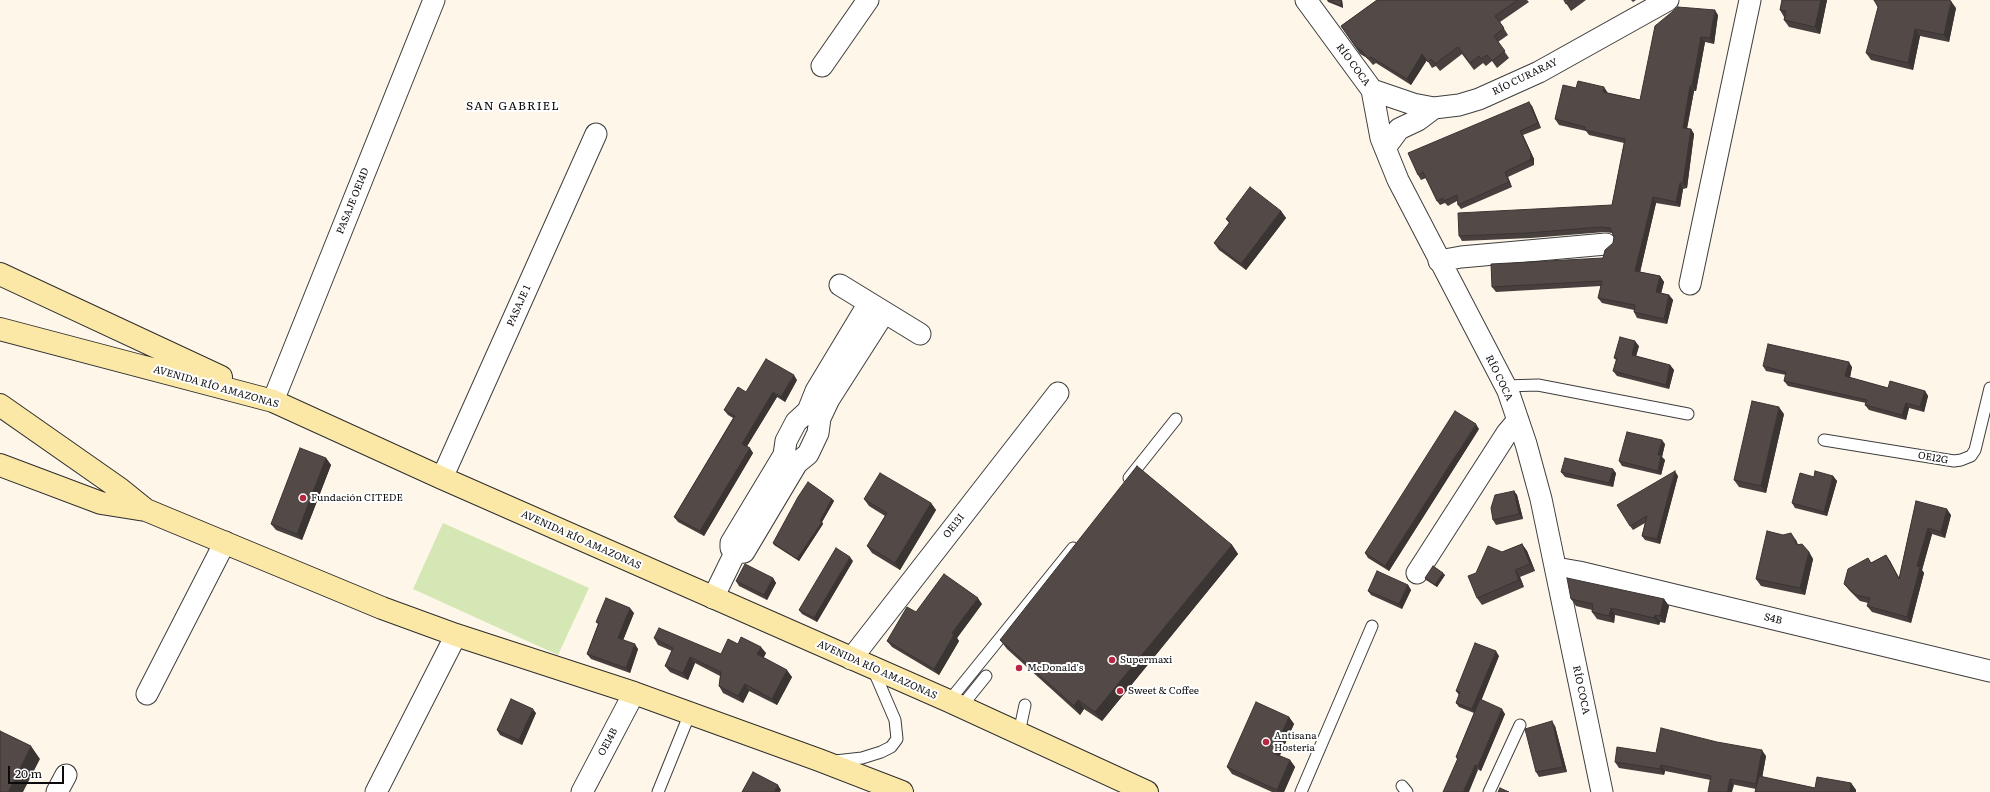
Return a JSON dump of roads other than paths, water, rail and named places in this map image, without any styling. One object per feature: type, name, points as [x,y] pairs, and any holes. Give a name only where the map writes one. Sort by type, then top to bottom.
[{"type":"main road","points":[[0,274],[273,401]]},
{"type":"main road","name":"AVENIDA RÍO AMAZONAS","points":[[0,329],[273,401],[442,478],[955,704],[1147,792]]},
{"type":"main road","points":[[0,405],[120,489],[146,510]]},
{"type":"main road","points":[[0,465],[101,503],[146,510],[382,608],[456,634],[634,692],[819,760],[872,787],[902,792]]},
{"type":"street","name":"PASAJE OE14D","points":[[273,401],[434,0]]},
{"type":"street","points":[[822,66],[868,0]]},
{"type":"street","name":"RÍO COCA","points":[[1306,0],[1372,90],[1381,138],[1398,180],[1505,386],[1518,420],[1526,444],[1556,568],[1602,792]]},
{"type":"street","name":"RÍO CURARAY","points":[[1372,90],[1413,104],[1434,108],[1459,105],[1505,88],[1539,72],[1668,0]]},
{"type":"street","points":[[1690,284],[1750,0]]},
{"type":"street","points":[[1385,148],[1399,129],[1418,120],[1434,108]]},
{"type":"street","name":"PASAJE 1","points":[[442,478],[596,134]]},
{"type":"street","points":[[1439,261],[1461,257],[1606,244]]},
{"type":"street","points":[[840,285],[920,334]]},
{"type":"street","points":[[713,598],[735,553],[731,548],[732,543],[761,509],[790,459],[786,441],[796,422],[814,414],[816,391],[839,368],[877,308]]},
{"type":"street","name":"OE13I","points":[[851,659],[1058,393]]},
{"type":"street","points":[[1417,573],[1507,433],[1518,420]]},
{"type":"street","points":[[147,694],[225,542]]},
{"type":"street","name":"S4B","points":[[1556,568],[1579,572],[1990,671]]},
{"type":"street","points":[[376,792],[456,634]]},
{"type":"street","name":"OE14B","points":[[582,792],[634,692]]},
{"type":"lane","points":[[1505,386],[1538,386],[1688,414]]},
{"type":"lane","name":"OE12G","points":[[1824,440],[1954,462],[1962,460],[1971,456],[1975,450],[1990,388]]},
{"type":"lane","points":[[1122,486],[1176,419]]},
{"type":"lane","points":[[955,704],[1078,542]]},
{"type":"lane","points":[[1301,792],[1372,626]]},
{"type":"lane","points":[[819,760],[841,761],[862,758],[890,748],[897,739],[896,720],[873,668]]},
{"type":"lane","points":[[955,704],[986,676]]},
{"type":"lane","points":[[1019,734],[1025,705]]},
{"type":"lane","points":[[658,792],[690,713]]},
{"type":"lane","points":[[1489,792],[1520,725]]},
{"type":"place","name":"Fundación CITEDE","points":[[303,498]]},
{"type":"place","name":"Supermaxi","points":[[1112,660]]},
{"type":"place","name":"McDonald's","points":[[1019,668]]},
{"type":"place","name":"Sweet & Coffee","points":[[1120,691]]},
{"type":"place","name":"Antisana Hostería","points":[[1266,742]]},
{"type":"district","name":"SAN GABRIEL","points":[[513,106]]}]
